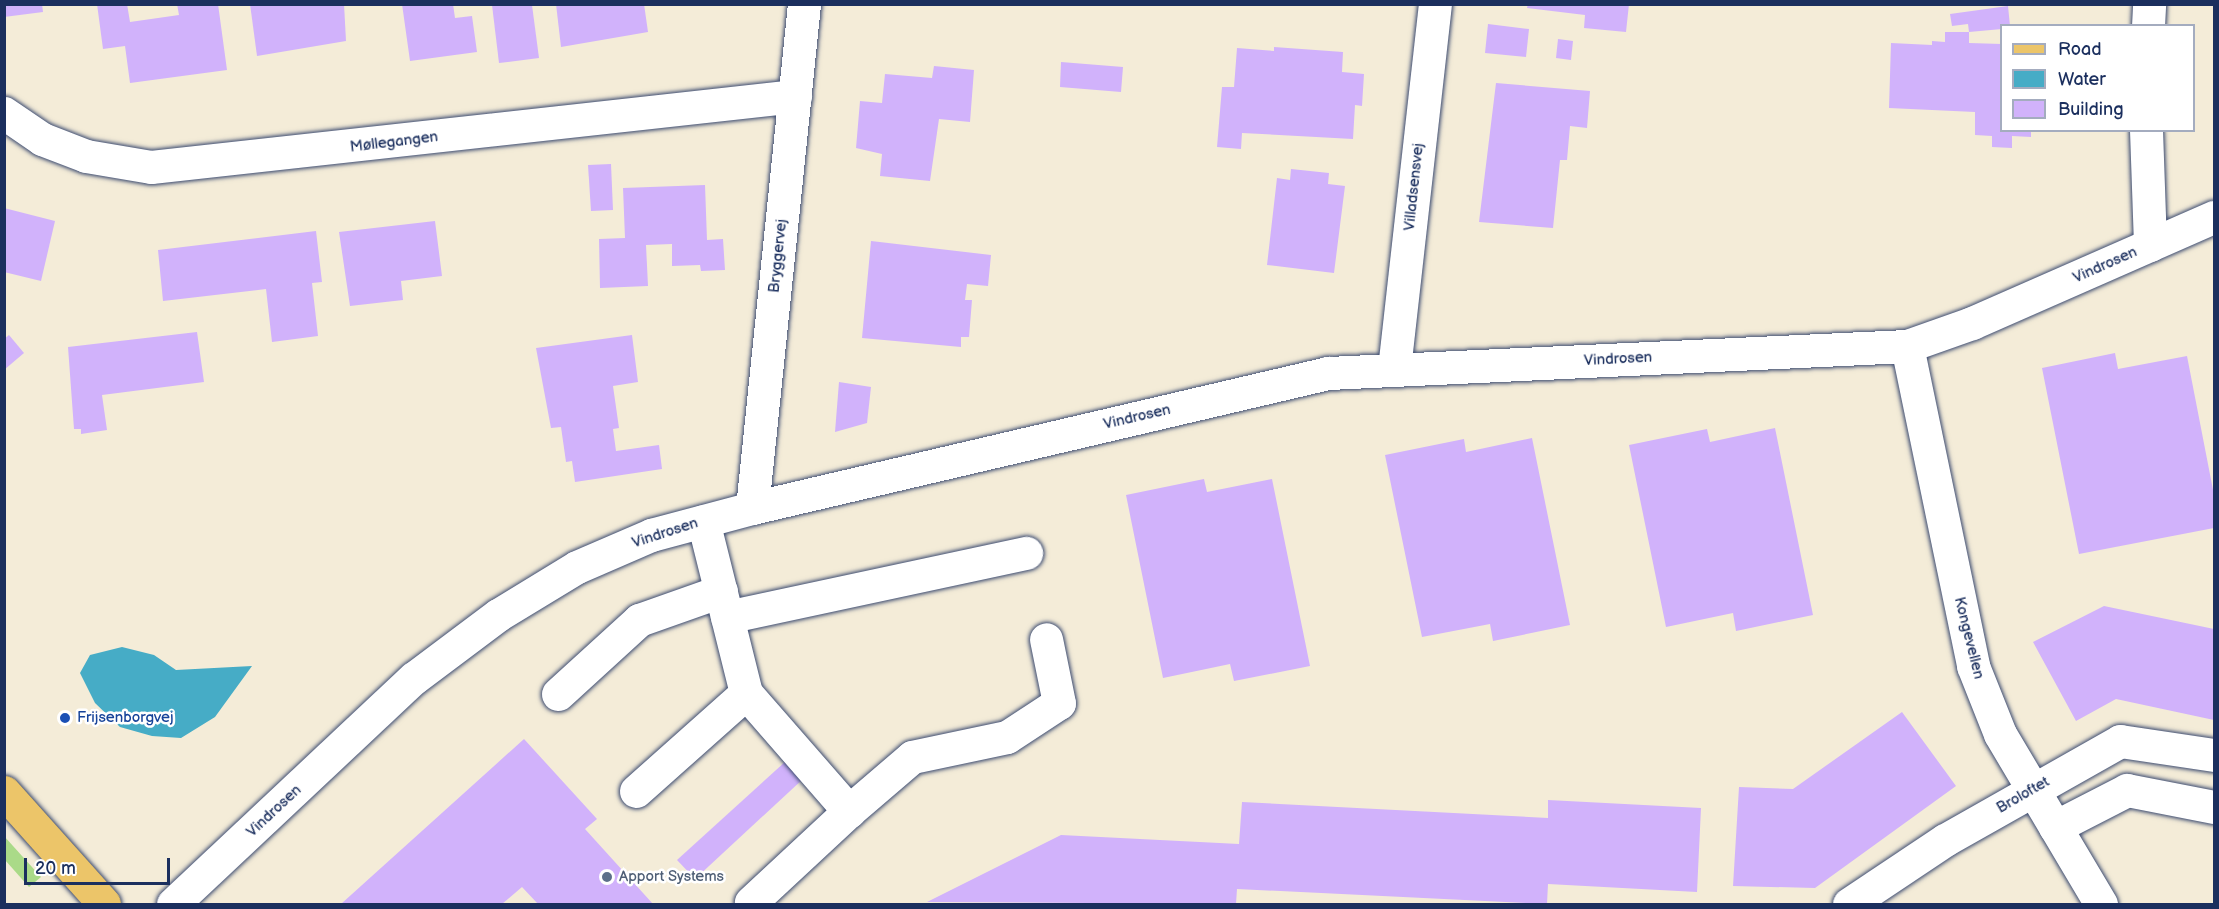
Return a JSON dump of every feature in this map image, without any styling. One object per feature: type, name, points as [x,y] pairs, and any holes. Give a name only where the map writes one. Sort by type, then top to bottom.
[{"type":"main road","points":[[4,792],[104,904]]},
{"type":"street","name":"Bryggervej","points":[[752,508],[804,4]]},
{"type":"street","name":"Villadsensvej","points":[[1394,369],[1435,4]]},
{"type":"street","points":[[2148,24],[2149,4]]},
{"type":"street","name":"Møllegangen","points":[[4,113],[42,139],[86,156],[151,167],[795,96]]},
{"type":"street","points":[[2146,132],[2150,245]]},
{"type":"street","name":"Vindrosen","points":[[173,904],[414,678],[498,615],[577,567],[651,535],[752,508],[1328,372],[1907,346],[1972,323],[2214,217]]},
{"type":"street","name":"Kongevellen","points":[[1907,346],[1973,666],[2000,734],[2101,904]]},
{"type":"street","points":[[703,521],[746,693],[849,811]]},
{"type":"street","points":[[558,694],[639,620],[1026,553]]},
{"type":"street","points":[[752,902],[849,811],[912,757],[1007,737],[1059,703],[1046,639]]},
{"type":"street","points":[[636,791],[746,693]]},
{"type":"street","name":"Broloftet","points":[[1865,899],[2032,789],[2120,741],[2214,755]]},
{"type":"street","points":[[2055,827],[2127,790],[2214,807]]},
{"type":"green space","points":[[4,836],[41,877],[29,887],[5,860]]},
{"type":"water","points":[[122,647],[154,655],[176,670],[252,666],[215,717],[181,738],[152,736],[120,727],[95,703],[80,673],[90,655]]},
{"type":"building","points":[[4,4],[42,4],[43,12],[4,17]]},
{"type":"building","points":[[97,4],[127,4],[130,22],[179,15],[177,4],[218,4],[227,70],[130,83],[125,46],[103,49]]},
{"type":"building","points":[[250,4],[344,4],[346,41],[257,56]]},
{"type":"building","points":[[402,4],[453,4],[455,18],[472,16],[477,52],[410,61]]},
{"type":"building","points":[[556,4],[644,4],[648,32],[561,47]]},
{"type":"building","points":[[1528,4],[1629,4],[1626,32],[1584,28],[1585,15],[1527,8]]},
{"type":"building","points":[[492,5],[532,5],[539,58],[499,63]]},
{"type":"building","points":[[2008,6],[2010,24],[2000,24],[2000,29],[1969,32],[1968,24],[1952,26],[1950,14]]},
{"type":"building","points":[[1488,24],[1529,29],[1526,57],[1485,53]]},
{"type":"building","points":[[1945,32],[1969,32],[1969,43],[2000,44],[2000,132],[2031,132],[2031,137],[2012,136],[2012,148],[1992,147],[1992,136],[1975,135],[1975,112],[1889,108],[1891,43],[1932,45],[1932,41],[1945,42]]},
{"type":"building","points":[[1558,39],[1573,41],[1571,60],[1556,58]]},
{"type":"building","points":[[1274,47],[1343,52],[1342,72],[1364,74],[1362,106],[1355,105],[1353,139],[1242,133],[1241,149],[1217,147],[1222,87],[1234,87],[1237,48],[1274,51]]},
{"type":"building","points":[[1061,62],[1123,67],[1121,92],[1060,87]]},
{"type":"building","points":[[934,66],[974,70],[970,122],[939,119],[930,181],[880,176],[882,154],[856,148],[860,101],[882,103],[885,74],[932,78]]},
{"type":"building","points":[[1496,83],[1590,91],[1587,128],[1570,126],[1567,160],[1560,160],[1553,228],[1479,222]]},
{"type":"building","points":[[611,164],[613,210],[591,211],[588,165]]},
{"type":"building","points":[[1291,169],[1329,173],[1328,184],[1345,186],[1334,273],[1267,265],[1277,178],[1290,180]]},
{"type":"building","points":[[705,185],[707,240],[723,239],[725,270],[701,271],[700,265],[672,266],[672,244],[646,245],[648,286],[600,288],[599,239],[625,238],[623,188]]},
{"type":"building","points":[[4,208],[55,221],[41,281],[4,272]]},
{"type":"building","points":[[435,221],[442,276],[401,281],[403,300],[350,306],[339,232]]},
{"type":"building","points":[[316,231],[322,282],[312,283],[318,336],[272,342],[266,289],[163,301],[158,250]]},
{"type":"building","points":[[871,241],[991,255],[988,286],[967,284],[965,300],[972,300],[969,337],[961,337],[961,347],[862,338]]},
{"type":"building","points":[[197,332],[204,382],[102,395],[107,430],[81,434],[81,429],[74,429],[68,347]]},
{"type":"building","points":[[9,335],[24,353],[4,370],[4,339]]},
{"type":"building","points":[[632,335],[638,382],[613,386],[619,428],[613,429],[616,451],[659,445],[662,469],[575,482],[572,461],[566,462],[561,427],[551,428],[536,348]]},
{"type":"building","points":[[2115,353],[2118,369],[2187,356],[2214,495],[2214,528],[2079,554],[2042,368]]},
{"type":"building","points":[[839,382],[871,387],[867,423],[835,432]]},
{"type":"building","points":[[1775,428],[1813,615],[1736,631],[1733,613],[1666,627],[1629,445],[1707,429],[1710,442]]},
{"type":"building","points":[[1532,438],[1570,625],[1493,641],[1490,624],[1422,637],[1385,455],[1464,439],[1466,452]]},
{"type":"building","points":[[1204,479],[1207,492],[1272,479],[1310,666],[1234,681],[1230,664],[1163,678],[1126,495]]},
{"type":"building","points":[[2104,606],[2214,629],[2214,720],[2116,699],[2076,721],[2033,642]]},
{"type":"building","points":[[1902,712],[1956,786],[1815,888],[1733,886],[1739,787],[1793,789]]},
{"type":"building","points":[[524,739],[597,819],[585,829],[653,904],[538,904],[522,887],[502,904],[341,904]]},
{"type":"building","points":[[786,761],[803,779],[695,879],[677,860]]},
{"type":"building","points":[[1548,800],[1701,808],[1697,892],[1548,884],[1547,904],[1237,889],[1236,904],[927,902],[1061,835],[1239,844],[1242,802],[1548,818]]},
{"type":"place","name":"Frijsenborgvej","points":[[65,718]]},
{"type":"place","name":"Apport Systems","points":[[607,877]]}]
